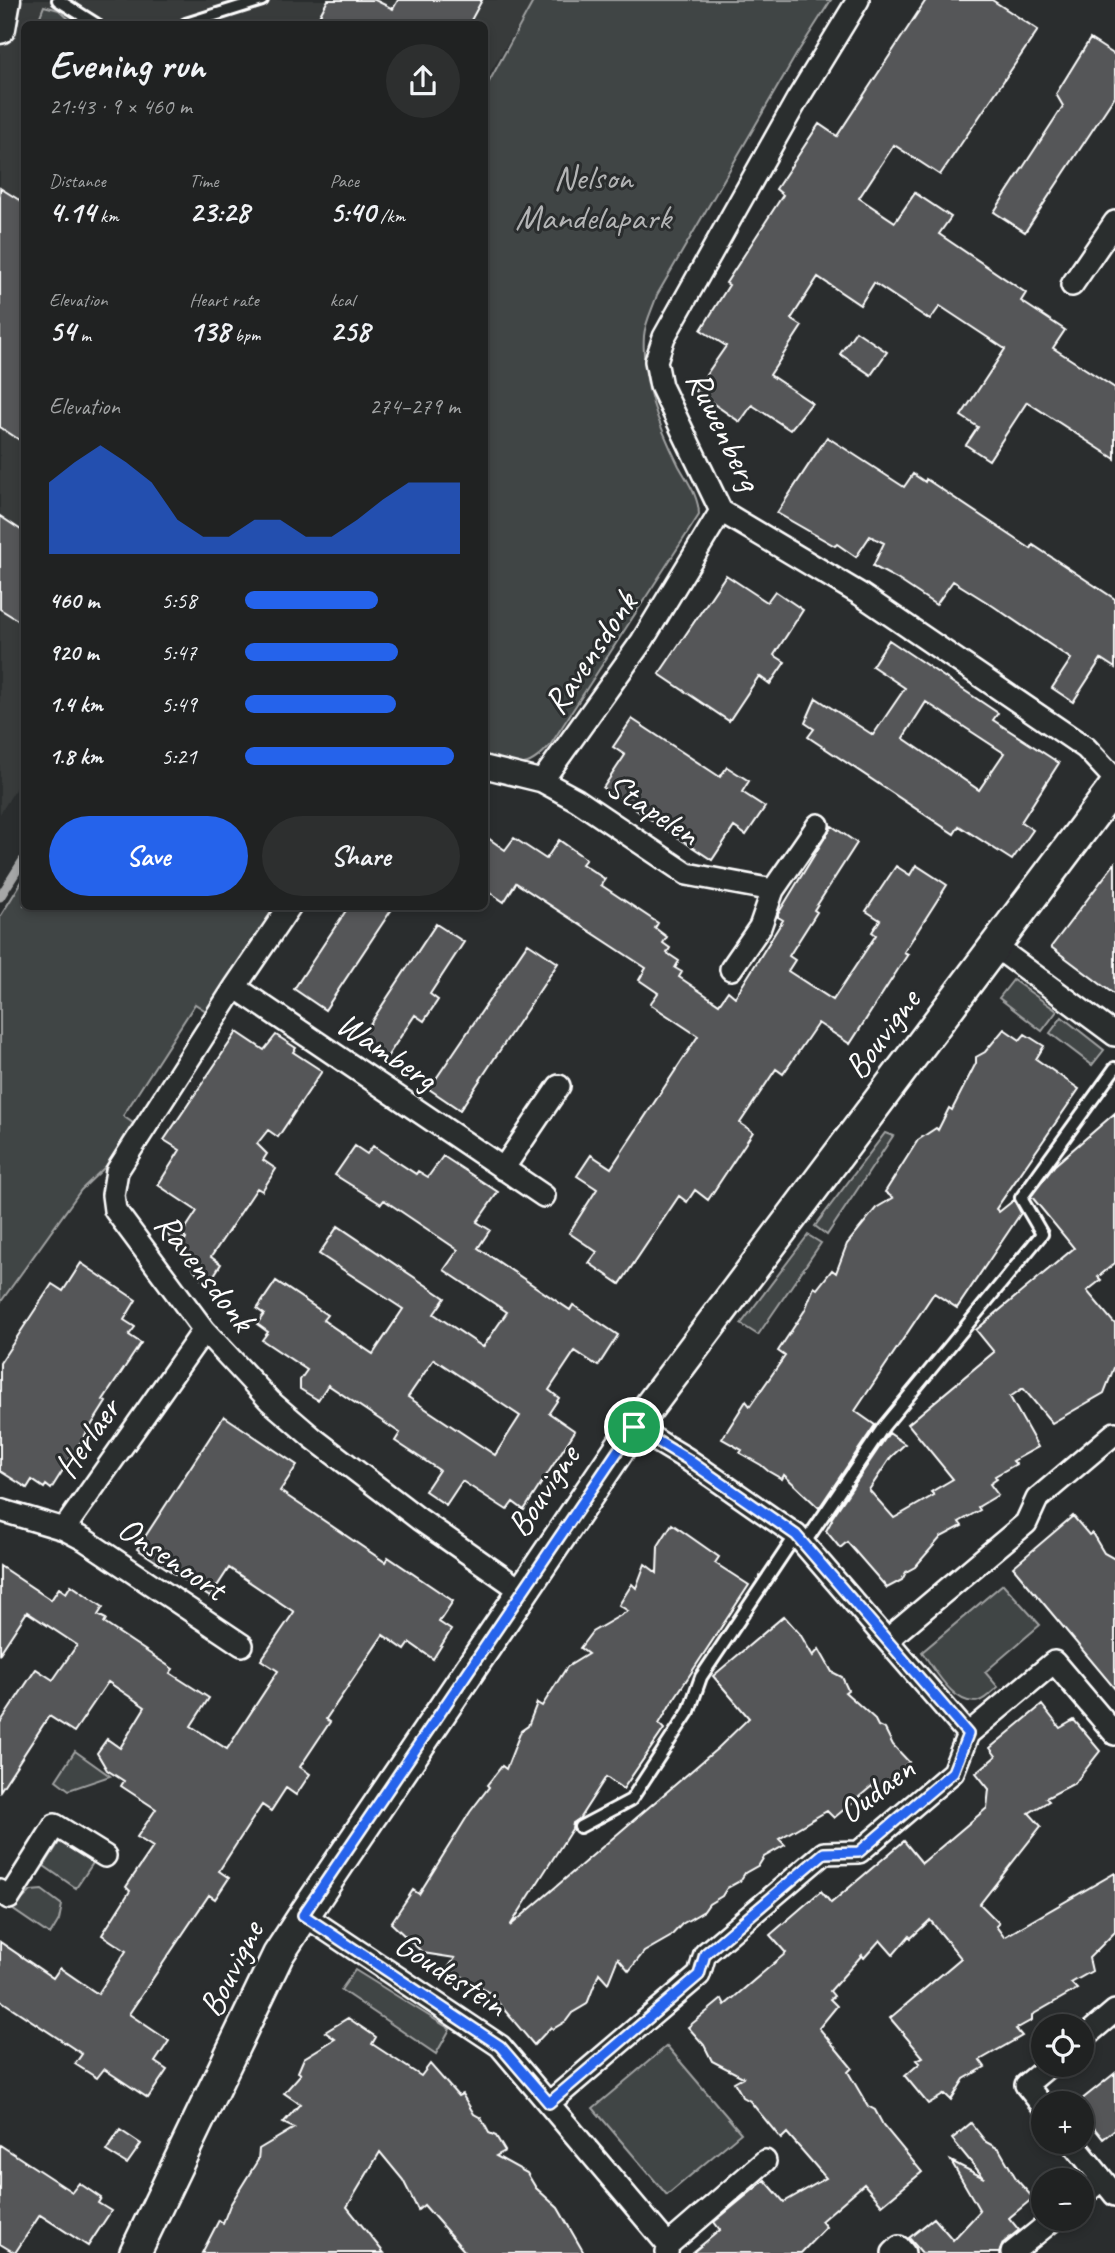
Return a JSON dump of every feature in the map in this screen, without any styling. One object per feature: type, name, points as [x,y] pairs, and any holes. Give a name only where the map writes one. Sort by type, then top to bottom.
[{"type":"street","points":[[0,28],[5,0]]},
{"type":"street","name":"Ruwenberg","points":[[858,0],[741,198],[664,337],[656,361],[662,386],[721,511],[882,610],[1086,748],[1115,779]]},
{"type":"street","points":[[1072,285],[1115,222]]},
{"type":"street","name":"Ravensdonk","points":[[542,781],[642,641],[721,511]]},
{"type":"street","points":[[488,768],[542,781]]},
{"type":"street","name":"Stapelen","points":[[542,781],[577,800],[687,874],[773,890]]},
{"type":"street","name":"Bouvigne","points":[[135,2253],[278,1955],[303,1915],[634,1427],[1115,786]]},
{"type":"street","points":[[731,969],[760,927],[773,890],[818,825]]},
{"type":"street","name":"Ravensdonk","points":[[287,910],[117,1171],[113,1195],[116,1210],[204,1330],[271,1401],[313,1438],[419,1520],[522,1591]]},
{"type":"street","points":[[996,947],[1115,1035]]},
{"type":"street","name":"Wamberg","points":[[235,987],[544,1196]]},
{"type":"street","points":[[503,1169],[559,1086]]},
{"type":"street","name":"Herlaer","points":[[0,1510],[64,1529],[204,1330]]},
{"type":"street","points":[[634,1427],[687,1459],[800,1540],[968,1734]]},
{"type":"street","points":[[887,1640],[1026,1523],[1037,1499],[1115,1433]]},
{"type":"street","name":"Onsenoort","points":[[64,1529],[85,1540],[242,1645]]},
{"type":"street","name":"Oudaen","points":[[549,2103],[699,1975],[705,1954],[824,1853],[859,1852],[953,1772],[968,1734],[1054,1662],[1115,1734]]},
{"type":"street","points":[[0,1891],[9,1898],[55,1825],[105,1856]]},
{"type":"street","name":"Goudestein","points":[[303,1915],[500,2046],[667,2249],[765,2161]]},
{"type":"street","points":[[1094,2029],[1115,2011]]},
{"type":"street","points":[[1031,2091],[1026,2085],[1036,2077]]},
{"type":"street","points":[[1082,2154],[1108,2187]]},
{"type":"street","points":[[1013,2253],[1040,2231]]},
{"type":"street","points":[[893,2253],[899,2248],[904,2253]]},
{"type":"lane","points":[[58,0],[91,21]]},
{"type":"lane","points":[[196,21],[262,0]]},
{"type":"lane","points":[[580,1827],[631,1800],[689,1711],[701,1677],[800,1540],[884,1426],[1042,1234],[1021,1198],[1115,1068]]},
{"type":"shaded area","points":[[0,0],[534,0],[488,76],[488,21],[21,21],[21,780],[0,814]]},
{"type":"green space","name":"Nelson Mandelapark","points":[[534,0],[831,0],[796,55],[657,295],[646,326],[644,353],[648,387],[658,419],[695,496],[699,515],[551,744],[535,759],[521,764],[488,758],[488,84]]},
{"type":"green space","points":[[44,6],[59,10],[71,21],[38,21]]},
{"type":"green space","points":[[21,883],[21,910],[273,910],[206,1011],[195,1004],[123,1116],[133,1123],[106,1166],[81,1190],[0,1303],[0,917]]},
{"type":"green space","points":[[1013,980],[1057,1011],[1042,1031],[999,998]]},
{"type":"green space","points":[[1062,1017],[1104,1050],[1092,1065],[1050,1033]]},
{"type":"green space","points":[[885,1133],[893,1136],[827,1235],[815,1226]]},
{"type":"green space","points":[[808,1235],[821,1243],[758,1335],[741,1324]]},
{"type":"green space","points":[[1003,1584],[1040,1625],[985,1672],[998,1687],[982,1700],[970,1702],[962,1699],[946,1685],[922,1652]]},
{"type":"green space","points":[[75,1751],[110,1776],[69,1790],[56,1780]]},
{"type":"green space","points":[[60,1841],[93,1863],[76,1888],[44,1866]]},
{"type":"green space","points":[[42,1890],[62,1905],[59,1920],[50,1935],[12,1909],[31,1891]]},
{"type":"green space","points":[[355,1970],[450,2029],[436,2054],[341,1990]]},
{"type":"green space","points":[[667,2046],[741,2133],[667,2195],[593,2108]]},
{"type":"building","points":[[328,0],[375,0],[393,9],[398,0],[482,0],[471,21],[317,21]]},
{"type":"building","points":[[926,0],[992,0],[1038,30],[940,175],[894,145],[859,198],[895,222],[915,193],[951,217],[939,234],[1026,293],[1021,301],[1065,330],[1053,348],[1115,388],[1115,459],[1027,402],[989,460],[966,445],[978,427],[961,416],[1005,349],[940,306],[930,320],[874,283],[860,305],[818,277],[791,319],[802,326],[770,375],[812,403],[790,430],[752,405],[740,422],[695,391],[726,346],[701,330],[729,285],[726,283],[783,195],[776,189],[819,124],[837,136]]},
{"type":"building","points":[[1090,39],[1115,55],[1115,96],[1025,232],[994,212],[1063,106],[1056,94]]},
{"type":"building","points":[[0,188],[21,201],[21,441],[0,427]]},
{"type":"building","points":[[856,331],[887,352],[871,375],[840,354]]},
{"type":"building","points":[[827,437],[904,487],[913,474],[925,482],[926,479],[1031,549],[1033,545],[1115,599],[1115,668],[1101,659],[1073,702],[1052,688],[1071,659],[993,606],[953,581],[936,605],[873,566],[884,543],[870,536],[856,557],[837,544],[835,546],[777,513]]},
{"type":"building","points":[[0,516],[21,530],[21,622],[0,609]]},
{"type":"building","points":[[726,575],[767,602],[775,591],[803,610],[774,655],[785,662],[770,684],[759,676],[729,721],[659,674]]},
{"type":"building","points":[[889,640],[998,713],[993,720],[1059,763],[1021,822],[1033,830],[1012,860],[959,826],[954,834],[808,737],[814,729],[805,723],[816,698],[873,735],[905,688],[872,666]],"holes":[[[926,702],[1004,753],[979,790],[903,738]]]},
{"type":"building","points":[[632,719],[720,777],[727,767],[749,781],[742,792],[765,807],[746,835],[734,827],[712,860],[603,788],[625,755],[613,747]]},
{"type":"building","points":[[832,826],[857,843],[814,910],[817,912],[789,956],[795,960],[788,971],[833,1000],[876,935],[872,932],[880,920],[866,911],[896,866],[910,875],[916,865],[947,885],[904,952],[908,954],[850,1044],[818,1023],[783,1074],[776,1069],[740,1123],[753,1132],[708,1200],[695,1190],[687,1202],[679,1196],[620,1284],[589,1263],[597,1252],[569,1233],[597,1189],[577,1176],[591,1155],[611,1168],[698,1036],[650,1004],[658,993],[639,980],[646,968],[516,883],[504,902],[488,891],[488,838],[505,850],[514,838],[546,859],[559,840],[586,859],[582,864],[605,879],[601,885],[658,923],[655,928],[667,937],[663,943],[670,948],[667,953],[679,961],[675,968],[682,972],[679,977],[719,1004],[728,991],[735,997],[783,920],[778,914]]},
{"type":"building","points":[[1115,863],[1115,995],[1051,947]]},
{"type":"building","points":[[346,910],[391,910],[325,1010],[294,989]]},
{"type":"building","points":[[436,924],[464,942],[430,994],[438,1000],[424,1021],[415,1015],[385,1060],[358,1042]]},
{"type":"building","points":[[528,943],[558,963],[460,1110],[429,1089]]},
{"type":"building","points":[[1004,1029],[1020,1040],[1025,1034],[1044,1046],[1036,1059],[1079,1089],[996,1209],[999,1212],[1014,1200],[1021,1213],[957,1308],[934,1293],[855,1411],[875,1425],[819,1508],[784,1475],[782,1479],[768,1471],[740,1453],[742,1450],[722,1439],[746,1401],[750,1406],[785,1356],[778,1351],[805,1310],[814,1287],[817,1289],[832,1270],[836,1273],[847,1244],[876,1208],[893,1198],[885,1192],[918,1140],[936,1128],[938,1130],[949,1108],[952,1110],[976,1063],[976,1057],[985,1052]]},
{"type":"building","points":[[237,1032],[264,1050],[276,1035],[296,1048],[293,1052],[322,1071],[278,1137],[268,1130],[257,1144],[267,1154],[263,1160],[276,1169],[262,1191],[257,1188],[211,1257],[221,1264],[207,1286],[164,1230],[167,1228],[185,1240],[182,1234],[197,1211],[158,1185],[180,1150],[164,1140]]},
{"type":"building","points":[[1115,1113],[1115,1263],[1098,1277],[1101,1280],[1087,1291],[1115,1324],[1115,1365],[1104,1393],[1052,1423],[1023,1388],[1010,1397],[1038,1447],[1013,1461],[1016,1464],[995,1476],[997,1479],[990,1484],[998,1495],[959,1522],[962,1526],[941,1537],[915,1567],[906,1572],[902,1580],[887,1588],[847,1542],[840,1548],[826,1531],[831,1519],[889,1433],[905,1444],[891,1457],[869,1490],[894,1518],[934,1495],[931,1492],[953,1479],[908,1424],[994,1352],[976,1330],[1074,1248],[1032,1197],[1030,1198],[1055,1165]]},
{"type":"building","points":[[355,1146],[367,1154],[373,1146],[416,1174],[418,1171],[428,1177],[443,1156],[498,1192],[477,1222],[490,1230],[478,1248],[570,1310],[573,1305],[618,1335],[598,1366],[575,1351],[549,1390],[559,1398],[549,1413],[575,1431],[524,1510],[513,1502],[507,1510],[462,1481],[446,1505],[425,1491],[439,1470],[395,1441],[400,1433],[328,1385],[318,1400],[300,1389],[300,1380],[307,1370],[262,1340],[268,1332],[257,1324],[264,1314],[257,1309],[276,1281],[327,1315],[323,1320],[373,1354],[403,1309],[319,1254],[338,1226],[445,1298],[434,1314],[483,1347],[507,1312],[444,1270],[458,1250],[384,1200],[381,1204],[335,1175]],"holes":[[[434,1359],[520,1416],[495,1455],[408,1397]]]},
{"type":"building","points":[[81,1263],[136,1300],[124,1320],[135,1327],[129,1335],[141,1343],[103,1400],[106,1402],[51,1489],[32,1480],[27,1488],[0,1471],[0,1363],[52,1284],[63,1291]]},
{"type":"building","points":[[224,1416],[297,1465],[280,1491],[385,1562],[388,1557],[453,1601],[439,1622],[451,1630],[433,1659],[410,1643],[405,1650],[383,1635],[326,1719],[330,1722],[300,1767],[310,1774],[296,1795],[286,1788],[271,1811],[262,1805],[248,1826],[219,1871],[229,1878],[215,1899],[209,1895],[129,2014],[169,2041],[155,2062],[167,2070],[148,2098],[104,2069],[97,2078],[75,2064],[82,2054],[0,2000],[0,1942],[53,1978],[60,1968],[98,1994],[126,1951],[102,1935],[130,1891],[126,1887],[153,1847],[137,1837],[156,1809],[121,1786],[124,1781],[107,1770],[97,1753],[107,1739],[120,1748],[145,1707],[108,1682],[74,1732],[49,1716],[0,1791],[0,1723],[36,1669],[53,1680],[77,1645],[27,1612],[0,1653],[0,1566],[51,1600],[59,1588],[66,1593],[71,1585],[103,1607],[98,1615],[106,1619],[104,1623],[173,1669],[170,1673],[209,1698],[191,1726],[227,1749],[278,1671],[261,1660],[294,1612],[229,1568],[210,1597],[137,1549]]},
{"type":"building","points":[[1073,1516],[1089,1535],[1092,1533],[1104,1553],[1115,1559],[1115,1689],[1013,1567]]},
{"type":"building","points":[[672,1524],[719,1557],[715,1563],[749,1585],[670,1705],[659,1724],[664,1729],[623,1789],[606,1777],[579,1819],[573,1823],[572,1829],[510,1926],[718,1748],[749,1718],[713,1676],[784,1616],[800,1634],[813,1656],[819,1649],[832,1672],[842,1677],[848,1690],[845,1692],[874,1718],[878,1726],[885,1729],[893,1745],[909,1762],[876,1792],[872,1786],[834,1818],[827,1811],[779,1839],[785,1845],[764,1857],[759,1865],[745,1873],[740,1881],[727,1888],[722,1896],[709,1904],[704,1911],[682,1924],[670,1937],[644,1952],[629,1971],[618,1958],[608,1983],[599,1973],[587,2004],[572,2013],[566,2021],[553,2029],[551,2027],[534,2045],[490,1993],[448,1968],[455,1958],[423,1953],[391,1923],[413,1890],[419,1894],[470,1812],[489,1787],[487,1785],[502,1766],[506,1769],[521,1731],[528,1726],[537,1703],[542,1706],[567,1667],[588,1654],[580,1648],[592,1632],[628,1611],[619,1605],[632,1584],[636,1588],[645,1564],[657,1573],[658,1546]]},
{"type":"building","points":[[1042,1705],[1060,1728],[1074,1720],[1100,1751],[1075,1783],[1046,1798],[1049,1801],[1029,1813],[1041,1826],[980,1904],[999,1923],[996,1926],[1004,1937],[1115,1873],[1115,1932],[1089,1958],[1092,1971],[1071,1983],[1077,1989],[1031,2014],[1031,2021],[1016,2029],[1022,2036],[980,2060],[985,2067],[964,2079],[951,2100],[945,2094],[928,2104],[905,2076],[920,2063],[917,2060],[923,2057],[890,2018],[961,1958],[930,1920],[911,1938],[909,1936],[893,1955],[880,1940],[864,1958],[862,1955],[830,1991],[834,1996],[830,1999],[837,2006],[819,2028],[852,2068],[848,2072],[868,2106],[875,2110],[883,2125],[922,2172],[882,2205],[864,2184],[821,2221],[826,2227],[801,2253],[692,2253],[720,2230],[714,2222],[765,2180],[784,2202],[826,2178],[787,2133],[781,2139],[750,2101],[743,2097],[734,2082],[743,2077],[712,2061],[704,2045],[688,2027],[722,1999],[725,2005],[786,1953],[770,1935],[821,1891],[831,1903],[904,1841],[922,1863],[987,1808],[989,1789],[976,1773],[996,1756],[990,1748]]},
{"type":"building","points":[[348,2018],[376,2037],[372,2044],[421,2076],[430,2064],[458,2096],[462,2094],[474,2114],[481,2118],[489,2133],[496,2136],[505,2151],[496,2156],[527,2173],[536,2188],[558,2208],[584,2253],[466,2253],[424,2205],[418,2210],[403,2180],[380,2152],[347,2207],[384,2253],[202,2253],[219,2220],[223,2223],[230,2205],[258,2160],[259,2149],[294,2128],[283,2123],[300,2104],[284,2093],[301,2074],[298,2072],[304,2058],[335,2039],[325,2032]]},
{"type":"building","points":[[1115,2073],[1115,2129],[1103,2139],[1094,2128],[1092,2091]]},
{"type":"building","points":[[971,2123],[986,2142],[999,2149],[1017,2180],[1031,2196],[1031,2200],[1009,2218],[1019,2230],[1003,2243],[999,2253],[922,2253],[909,2238],[934,2218],[953,2240],[980,2211],[951,2161],[984,2178],[952,2139]]},
{"type":"building","points":[[120,2130],[141,2144],[127,2164],[106,2151]]},
{"type":"building","points":[[0,2145],[72,2192],[79,2183],[101,2198],[98,2203],[111,2211],[88,2246],[40,2215],[15,2253],[0,2244]]},
{"type":"waterway","points":[[0,897],[21,864]]},
{"type":"route","points":[[634,1427],[687,1459],[796,1535],[968,1734],[953,1772],[859,1852],[824,1853],[705,1954],[699,1975],[549,2103],[500,2046],[303,1915],[634,1427]]}]
